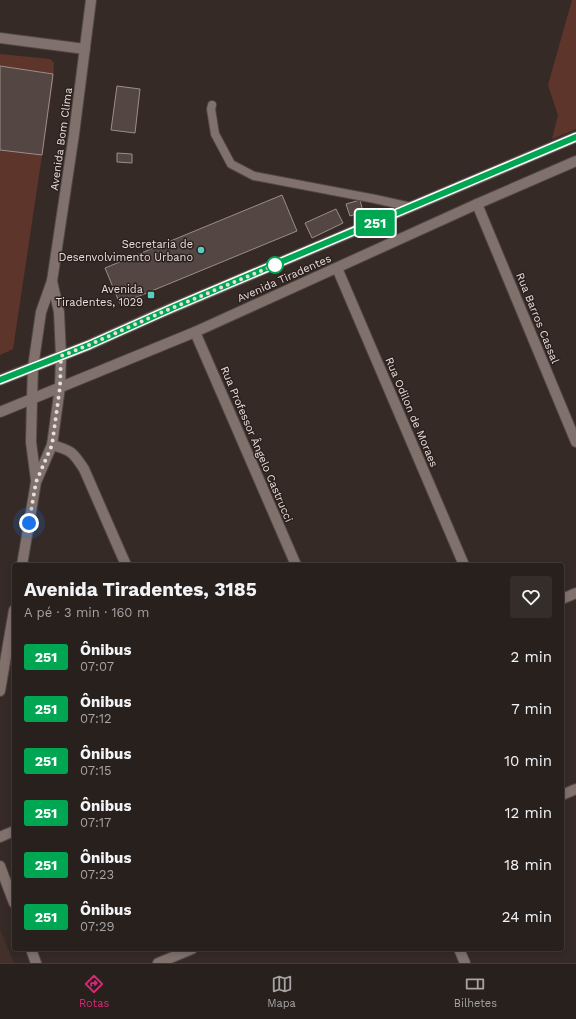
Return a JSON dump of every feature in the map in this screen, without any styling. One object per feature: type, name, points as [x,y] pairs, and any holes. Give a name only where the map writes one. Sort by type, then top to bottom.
[{"type":"main road","name":"Avenida Bom Clima","points":[[36,482],[32,442],[34,367],[41,312],[52,281],[74,134],[91,0]]},
{"type":"main road","points":[[0,38],[85,49]]},
{"type":"main road","name":"Avenida Tiradentes","points":[[0,380],[89,345],[576,137]]},
{"type":"main road","name":"Avenida Tiradentes","points":[[0,412],[195,332],[477,204],[576,161]]},
{"type":"main road","name":"Rua Barros Cassal","points":[[477,204],[576,442]]},
{"type":"main road","name":"Rua Odilon de Moraes","points":[[337,268],[463,563]]},
{"type":"main road","name":"Avenida Bom Clima","points":[[22,563],[36,482],[52,445],[60,387],[61,356],[58,312],[52,281]]},
{"type":"main road","name":"Rua Professor Ângelo Castrucci","points":[[195,332],[295,563]]},
{"type":"main road","points":[[52,445],[67,449],[80,463],[125,563]]},
{"type":"main road","points":[[564,598],[576,593]]},
{"type":"main road","points":[[0,691],[12,622]]},
{"type":"main road","points":[[564,794],[576,789]]},
{"type":"main road","points":[[0,837],[12,832]]},
{"type":"main road","points":[[0,866],[12,898]]},
{"type":"main road","points":[[32,951],[36,963]]},
{"type":"main road","points":[[158,963],[187,951]]},
{"type":"main road","points":[[460,951],[465,963]]},
{"type":"lane","points":[[212,105],[211,109],[215,134],[232,164],[254,176],[411,207]]},
{"type":"shaded area","points":[[572,0],[576,0],[576,129],[552,139],[558,115],[548,85]]},
{"type":"shaded area","points":[[0,54],[50,59],[54,63],[53,82],[13,349],[0,355]]},
{"type":"shaded area","points":[[0,929],[14,963],[0,963]]},
{"type":"building","points":[[0,66],[53,74],[42,155],[0,150]]},
{"type":"building","points":[[117,86],[140,89],[135,133],[111,130]]},
{"type":"building","points":[[117,153],[132,154],[132,163],[117,162]]},
{"type":"building","name":"Secretaria de Desenvolvimento Urbano","points":[[282,195],[297,231],[120,304],[105,268]]},
{"type":"building","points":[[360,200],[363,212],[350,216],[346,204]]},
{"type":"building","points":[[336,209],[343,223],[312,238],[305,223]]},
{"type":"bus line","name":"251","points":[[0,380],[89,345],[172,308],[576,137]]},
{"type":"place","name":"Secretaria de Desenvolvimento Urbano","points":[[201,250]]},
{"type":"place","name":"Avenida Tiradentes, 1029","points":[[151,295]]},
{"type":"route","points":[[29,523],[36,482],[52,445],[60,387],[61,356],[275,265]]}]
